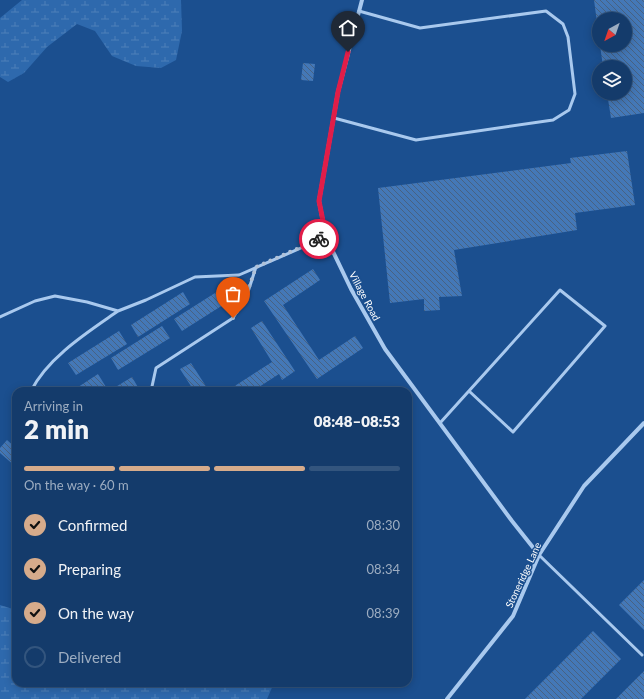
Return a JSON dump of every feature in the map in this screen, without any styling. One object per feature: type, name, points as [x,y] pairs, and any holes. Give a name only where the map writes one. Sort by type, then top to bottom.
[{"type":"street","name":"Village Road","points":[[362,0],[338,92],[319,201],[326,236],[351,289],[385,349],[512,521],[539,555]]},
{"type":"street","name":"Stoneridge Lane","points":[[447,699],[513,616],[539,555],[584,486],[644,422]]},
{"type":"lane","points":[[334,118],[416,140],[553,120],[569,110],[575,94],[568,37],[563,24],[546,11],[420,28],[359,11]]},
{"type":"lane","points":[[34,387],[35,383],[50,365],[74,343],[118,311],[196,277],[240,275],[326,236]]},
{"type":"lane","points":[[152,387],[156,368],[233,318],[246,296],[256,267]]},
{"type":"lane","points":[[440,423],[560,290],[605,326],[513,432],[469,391]]},
{"type":"lane","points":[[0,317],[35,301],[55,296],[87,302],[118,311]]},
{"type":"lane","points":[[539,555],[642,655]]},
{"type":"green space","points":[[22,0],[181,0],[182,31],[176,60],[161,68],[136,66],[112,56],[95,31],[77,24],[47,47],[24,73],[8,82],[0,77],[0,18]]},
{"type":"green space","points":[[0,605],[12,609],[12,687],[272,687],[267,699],[0,699]]},
{"type":"building","points":[[594,0],[644,0],[644,113],[611,118],[608,100],[632,100],[632,60],[602,60],[601,52],[632,52],[632,12],[596,12]]},
{"type":"building","points":[[303,63],[315,64],[313,81],[301,80]]},
{"type":"building","points":[[627,151],[635,205],[575,213],[577,230],[454,250],[462,296],[439,297],[440,310],[424,311],[424,299],[390,303],[378,188],[571,163],[570,158]]},
{"type":"building","points":[[313,269],[320,280],[283,305],[319,360],[355,336],[363,348],[317,379],[264,301]]},
{"type":"building","points":[[226,286],[234,298],[182,331],[174,319]]},
{"type":"building","points":[[183,292],[190,304],[138,337],[131,325]]},
{"type":"building","points":[[262,321],[295,371],[282,380],[279,374],[259,387],[233,387],[272,362],[251,328]]},
{"type":"building","points":[[162,326],[170,338],[118,370],[111,358]]},
{"type":"building","points":[[119,331],[127,344],[76,375],[68,363]]},
{"type":"building","points":[[191,363],[206,387],[191,387],[180,369]]},
{"type":"building","points":[[98,374],[106,387],[78,387]]},
{"type":"building","points":[[132,377],[138,387],[116,387]]},
{"type":"building","points":[[7,440],[12,444],[12,464],[0,453],[0,448]]},
{"type":"building","points":[[644,580],[644,630],[619,605]]},
{"type":"building","points":[[593,631],[621,659],[581,699],[525,699]]},
{"type":"building","points":[[644,671],[644,699],[616,699]]},
{"type":"way so far","points":[[233,318],[246,296],[256,267],[319,239]]},
{"type":"route","points":[[319,239],[326,236],[319,201],[338,92],[348,52]]}]
